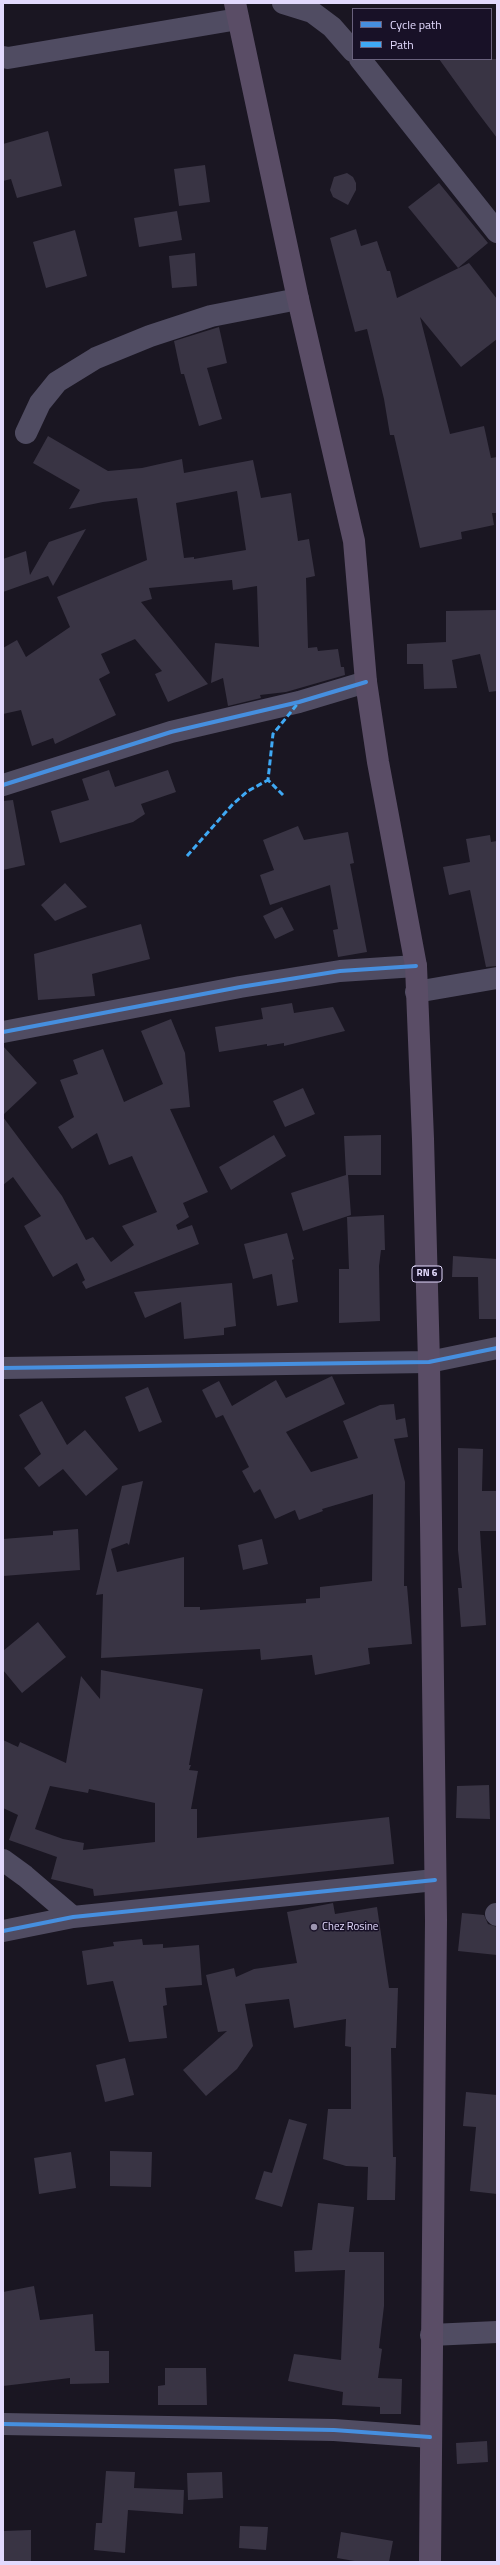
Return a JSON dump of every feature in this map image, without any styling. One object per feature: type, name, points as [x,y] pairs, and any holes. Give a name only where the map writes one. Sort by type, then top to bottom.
[{"type":"main road","name":"RN 6","points":[[236,11],[298,299],[354,541],[366,682],[378,762],[416,966],[416,992],[424,1139],[429,1362],[435,1880],[430,2562]]},
{"type":"street","points":[[283,3],[312,12],[332,27],[352,50]]},
{"type":"street","points":[[3,57],[8,58],[236,11]]},
{"type":"street","points":[[361,60],[497,232]]},
{"type":"street","points":[[26,433],[40,403],[57,382],[96,358],[150,336],[211,316],[298,299]]},
{"type":"street","points":[[3,785],[171,732],[299,702],[366,682]]},
{"type":"street","points":[[3,1032],[240,986],[324,973],[416,966]]},
{"type":"street","points":[[416,992],[497,978]]},
{"type":"street","points":[[3,1368],[429,1362],[497,1348]]},
{"type":"street","points":[[3,1860],[25,1876],[73,1917]]},
{"type":"street","points":[[3,1930],[73,1917],[435,1880]]},
{"type":"street","points":[[431,2336],[497,2332]]},
{"type":"street","points":[[3,2424],[334,2430],[430,2437]]},
{"type":"building","points":[[497,59],[497,138],[440,60]]},
{"type":"building","points":[[48,131],[62,186],[17,198],[11,179],[3,181],[3,144]]},
{"type":"building","points":[[205,165],[210,202],[179,206],[174,169]]},
{"type":"building","points":[[347,173],[353,177],[356,183],[356,190],[348,205],[333,197],[330,190],[334,177]]},
{"type":"building","points":[[439,183],[488,243],[458,268],[408,207]]},
{"type":"building","points":[[177,211],[182,240],[139,247],[134,218]]},
{"type":"building","points":[[356,229],[361,246],[377,241],[387,271],[390,271],[397,298],[469,263],[497,299],[497,339],[461,367],[420,317],[450,434],[484,426],[491,458],[497,457],[497,513],[492,513],[494,525],[461,532],[462,539],[420,548],[394,435],[390,435],[384,399],[367,329],[355,332],[330,238]]},
{"type":"building","points":[[75,230],[87,276],[46,288],[33,242]]},
{"type":"building","points":[[195,253],[197,286],[172,288],[169,256]]},
{"type":"building","points":[[219,327],[227,363],[207,368],[222,419],[199,426],[184,374],[181,374],[174,341]]},
{"type":"building","points":[[48,436],[108,471],[142,468],[182,459],[184,473],[253,460],[261,498],[291,493],[298,541],[309,539],[315,576],[306,578],[308,648],[317,647],[318,651],[338,649],[341,667],[344,667],[345,675],[286,692],[260,695],[261,698],[228,706],[223,678],[211,683],[215,643],[259,647],[257,586],[233,590],[232,580],[149,588],[152,599],[141,602],[208,684],[168,702],[155,674],[162,671],[135,639],[101,654],[110,673],[99,679],[116,715],[55,744],[53,738],[32,746],[21,710],[3,714],[3,648],[17,640],[26,657],[70,627],[57,597],[147,560],[137,498],[103,502],[69,509],[80,490],[33,463]],"holes":[[[237,491],[246,550],[194,559],[194,557],[184,558],[176,503]]]},
{"type":"building","points":[[86,529],[53,586],[48,576],[3,592],[3,559],[26,551],[30,575],[49,542]]},
{"type":"building","points":[[497,610],[497,691],[489,692],[480,654],[452,660],[457,688],[424,689],[423,664],[407,664],[407,644],[446,642],[446,611]]},
{"type":"building","points":[[109,770],[115,787],[168,770],[176,792],[141,804],[145,814],[133,822],[60,843],[51,811],[89,800],[82,779]]},
{"type":"building","points":[[13,800],[25,865],[3,870],[3,801]]},
{"type":"building","points":[[298,826],[304,840],[348,832],[354,863],[350,864],[367,952],[338,957],[333,930],[338,929],[330,885],[270,905],[260,875],[274,870],[263,840]]},
{"type":"building","points":[[490,835],[491,842],[497,841],[497,966],[486,967],[470,890],[449,895],[443,867],[470,862],[466,839]]},
{"type":"building","points":[[65,883],[87,907],[55,921],[41,905]]},
{"type":"building","points":[[282,907],[294,930],[275,939],[263,916]]},
{"type":"building","points":[[141,924],[150,959],[92,974],[95,996],[38,1000],[34,954]]},
{"type":"building","points":[[292,1003],[294,1013],[333,1007],[345,1031],[284,1046],[284,1043],[267,1046],[267,1044],[219,1052],[215,1027],[263,1019],[261,1008]]},
{"type":"building","points":[[171,1019],[185,1053],[190,1107],[170,1109],[208,1192],[183,1203],[189,1217],[176,1225],[178,1230],[192,1225],[199,1244],[86,1289],[82,1282],[85,1280],[77,1263],[53,1277],[24,1226],[41,1216],[13,1177],[3,1185],[3,1117],[62,1196],[86,1240],[93,1237],[111,1262],[134,1245],[122,1226],[157,1212],[132,1156],[109,1165],[97,1133],[72,1149],[58,1127],[74,1117],[60,1080],[78,1074],[73,1060],[103,1049],[124,1102],[163,1084],[141,1031]]},
{"type":"building","points":[[3,1046],[37,1083],[3,1115]]},
{"type":"building","points":[[303,1088],[315,1114],[285,1127],[273,1101]]},
{"type":"building","points":[[274,1135],[286,1156],[231,1190],[219,1167]]},
{"type":"building","points":[[381,1135],[381,1175],[348,1175],[351,1215],[303,1231],[291,1193],[346,1175],[344,1136]]},
{"type":"building","points":[[384,1215],[385,1250],[381,1250],[379,1266],[380,1321],[339,1323],[339,1269],[349,1269],[347,1217]]},
{"type":"building","points":[[287,1233],[294,1259],[292,1260],[298,1302],[277,1306],[272,1274],[253,1279],[244,1244]]},
{"type":"building","points":[[453,1256],[497,1259],[497,1319],[479,1319],[478,1277],[452,1277]]},
{"type":"building","points":[[232,1283],[236,1326],[224,1328],[224,1335],[184,1339],[181,1302],[145,1318],[134,1292]]},
{"type":"building","points":[[332,1376],[345,1404],[286,1432],[311,1472],[358,1458],[343,1421],[380,1405],[394,1404],[396,1420],[405,1418],[408,1437],[394,1439],[405,1482],[404,1586],[407,1586],[412,1644],[368,1648],[370,1664],[315,1675],[312,1655],[261,1660],[260,1649],[101,1658],[103,1594],[96,1595],[122,1486],[143,1481],[129,1545],[127,1543],[111,1549],[117,1572],[184,1557],[184,1607],[200,1607],[200,1610],[306,1603],[306,1599],[320,1598],[320,1587],[372,1581],[373,1494],[322,1509],[323,1511],[299,1520],[295,1510],[275,1519],[260,1489],[254,1493],[242,1471],[249,1467],[223,1415],[216,1418],[202,1390],[219,1381],[232,1406],[276,1380],[286,1398]]},
{"type":"building","points":[[148,1387],[162,1422],[139,1432],[125,1397]]},
{"type":"building","points":[[42,1401],[67,1445],[85,1430],[118,1469],[86,1496],[63,1469],[39,1487],[24,1468],[41,1454],[19,1415]]},
{"type":"building","points":[[458,1448],[483,1449],[482,1491],[497,1491],[497,1531],[480,1531],[486,1625],[461,1627],[458,1588],[462,1588],[458,1550]]},
{"type":"building","points":[[78,1529],[80,1570],[3,1576],[3,1539],[53,1535],[53,1531]]},
{"type":"building","points":[[262,1539],[268,1564],[243,1570],[238,1545]]},
{"type":"building","points":[[38,1622],[66,1657],[22,1693],[3,1670],[3,1651]]},
{"type":"building","points":[[101,1670],[203,1689],[189,1765],[191,1765],[189,1770],[198,1771],[191,1809],[197,1809],[197,1838],[389,1817],[394,1864],[94,1896],[93,1889],[51,1879],[57,1857],[9,1840],[18,1815],[3,1808],[3,1740],[18,1747],[20,1742],[66,1763],[81,1676],[100,1699]],"holes":[[[50,1786],[88,1793],[89,1789],[155,1803],[155,1842],[83,1850],[84,1843],[63,1839],[35,1829]]]},
{"type":"building","points":[[489,1785],[490,1819],[456,1818],[457,1786]]},
{"type":"building","points":[[333,1903],[335,1914],[377,1907],[389,1988],[398,1988],[396,2048],[391,2048],[393,2157],[396,2157],[395,2200],[367,2200],[368,2167],[346,2166],[323,2159],[328,2109],[351,2109],[351,2047],[345,2046],[346,2019],[294,2028],[289,1999],[245,2004],[253,2046],[237,2069],[206,2096],[183,2070],[227,2031],[218,2032],[206,1975],[234,1968],[236,1977],[254,1969],[297,1963],[287,1912]]},
{"type":"building","points":[[462,1913],[484,1915],[488,1924],[497,1927],[497,1955],[458,1951]]},
{"type":"building","points":[[142,1939],[143,1945],[163,1944],[163,1948],[199,1945],[202,1985],[165,1988],[167,2005],[163,2006],[167,2038],[129,2042],[113,1981],[87,1985],[82,1951],[114,1946],[113,1942]]},
{"type":"building","points":[[125,2058],[134,2095],[105,2102],[96,2065]]},
{"type":"building","points":[[466,2092],[497,2095],[497,2194],[470,2191],[476,2127],[463,2126]]},
{"type":"building","points":[[289,2119],[307,2124],[282,2207],[255,2199],[264,2171],[272,2173]]},
{"type":"building","points":[[110,2151],[152,2152],[151,2187],[110,2186]]},
{"type":"building","points":[[71,2152],[76,2188],[39,2194],[34,2158]]},
{"type":"building","points":[[318,2203],[354,2207],[349,2252],[384,2252],[384,2306],[379,2348],[382,2349],[378,2378],[402,2379],[401,2414],[380,2414],[380,2407],[342,2405],[343,2392],[288,2381],[294,2354],[341,2360],[345,2270],[295,2272],[294,2251],[312,2250]]},
{"type":"building","points":[[34,2286],[40,2320],[93,2314],[95,2351],[109,2351],[109,2383],[70,2384],[70,2378],[3,2386],[3,2292]]},
{"type":"building","points":[[165,2368],[206,2368],[207,2405],[158,2405],[158,2386],[165,2385]]},
{"type":"building","points":[[487,2441],[488,2462],[457,2464],[456,2443]]},
{"type":"building","points":[[106,2471],[135,2472],[134,2488],[184,2490],[183,2514],[128,2510],[125,2553],[94,2550],[96,2523],[102,2523]]},
{"type":"building","points":[[222,2472],[223,2498],[188,2500],[187,2473]]},
{"type":"building","points":[[240,2526],[268,2527],[266,2550],[239,2548]]},
{"type":"building","points":[[31,2530],[31,2562],[4,2562],[4,2531]]},
{"type":"building","points":[[341,2532],[393,2541],[389,2562],[360,2562],[337,2558]]},
{"type":"marked path","points":[[283,795],[268,780],[273,734],[299,702]]},
{"type":"marked path","points":[[187,856],[233,804],[248,791],[268,780]]},
{"type":"cycle path","points":[[3,785],[171,732],[299,702],[366,682]]},
{"type":"cycle path","points":[[3,1032],[240,987],[340,971],[416,966]]},
{"type":"cycle path","points":[[3,1368],[429,1362],[497,1348]]},
{"type":"cycle path","points":[[3,1931],[73,1917],[435,1880]]},
{"type":"cycle path","points":[[3,2424],[334,2430],[430,2437]]},
{"type":"place","name":"Chez Rosine","points":[[314,1927]]}]
